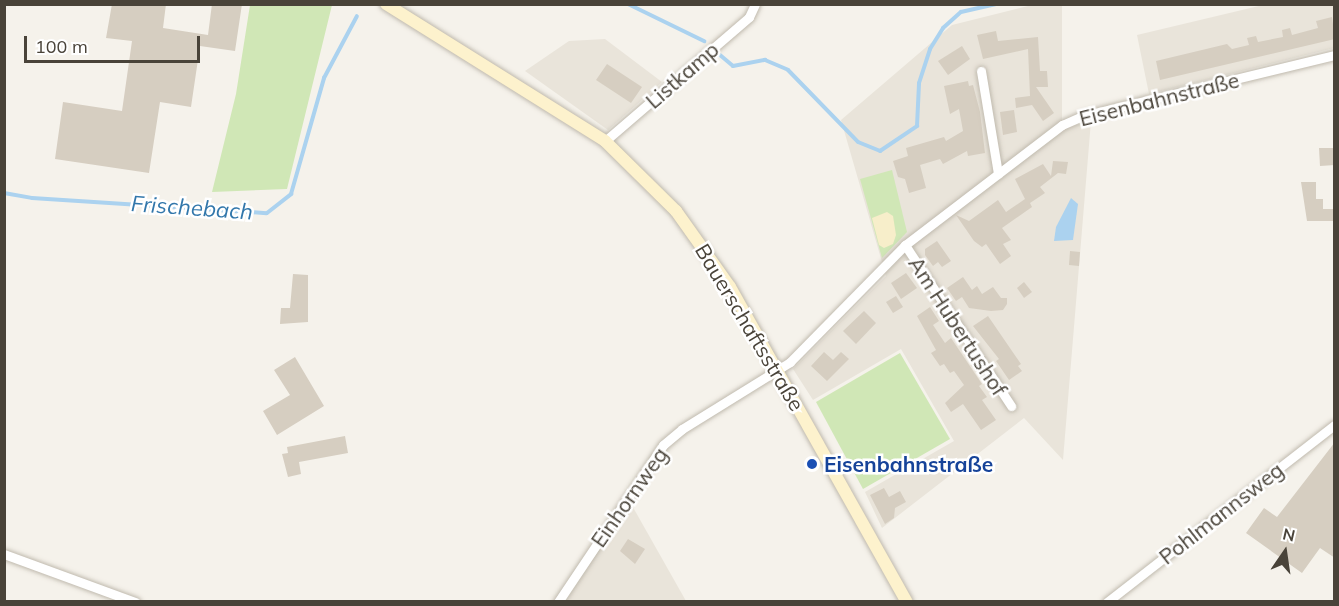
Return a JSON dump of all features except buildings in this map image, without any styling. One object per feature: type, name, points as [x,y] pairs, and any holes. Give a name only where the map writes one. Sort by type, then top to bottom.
[{"type":"street","name":"Bauerschaftsstraße","points":[[386,4],[605,141],[676,211],[708,254],[778,371],[907,602]]},
{"type":"street","name":"Listkamp","points":[[605,141],[749,16],[755,4]]},
{"type":"street","name":"Eisenbahnstraße","points":[[778,371],[905,245],[1062,125],[1082,116],[1335,55]]},
{"type":"street","points":[[981,71],[998,174]]},
{"type":"street","name":"Am Hubertushof","points":[[905,245],[1011,406]]},
{"type":"street","name":"Einhornweg","points":[[558,602],[663,445],[682,429],[778,371]]},
{"type":"street","name":"Pohlmannsweg","points":[[1107,602],[1335,426]]},
{"type":"street","points":[[4,554],[135,602]]},
{"type":"shaded area","points":[[1032,5],[1062,5],[1062,129],[1091,121],[1063,460],[1024,418],[882,528],[865,492],[954,441],[901,349],[813,400],[793,369],[886,276],[841,120],[952,25]]},
{"type":"shaded area","points":[[1263,5],[1334,5],[1334,48],[1149,94],[1137,35]]},
{"type":"shaded area","points":[[605,39],[662,82],[608,130],[525,71],[569,41]]},
{"type":"shaded area","points":[[630,502],[686,601],[565,602]]},
{"type":"green space","points":[[250,5],[332,5],[287,189],[212,192],[236,94]]},
{"type":"green space","points":[[892,170],[907,232],[882,258],[860,179]]},
{"type":"green space","points":[[900,353],[950,439],[863,489],[816,402]]},
{"type":"sand","points":[[887,212],[893,216],[896,235],[893,244],[884,248],[879,245],[872,218]]},
{"type":"water","points":[[1071,198],[1078,204],[1073,240],[1054,241],[1056,227]]},
{"type":"waterway","name":"Frischebach","points":[[628,4],[704,41]]},
{"type":"waterway","name":"Frischebach","points":[[720,55],[733,66],[765,60],[788,70],[858,142],[880,151],[917,126],[919,83],[930,49],[943,28],[961,12],[997,4]]},
{"type":"waterway","name":"Frischebach","points":[[4,193],[32,198],[267,213],[291,194],[324,78],[357,16]]},
{"type":"place","name":"Eisenbahnstraße","points":[[812,464]]}]
